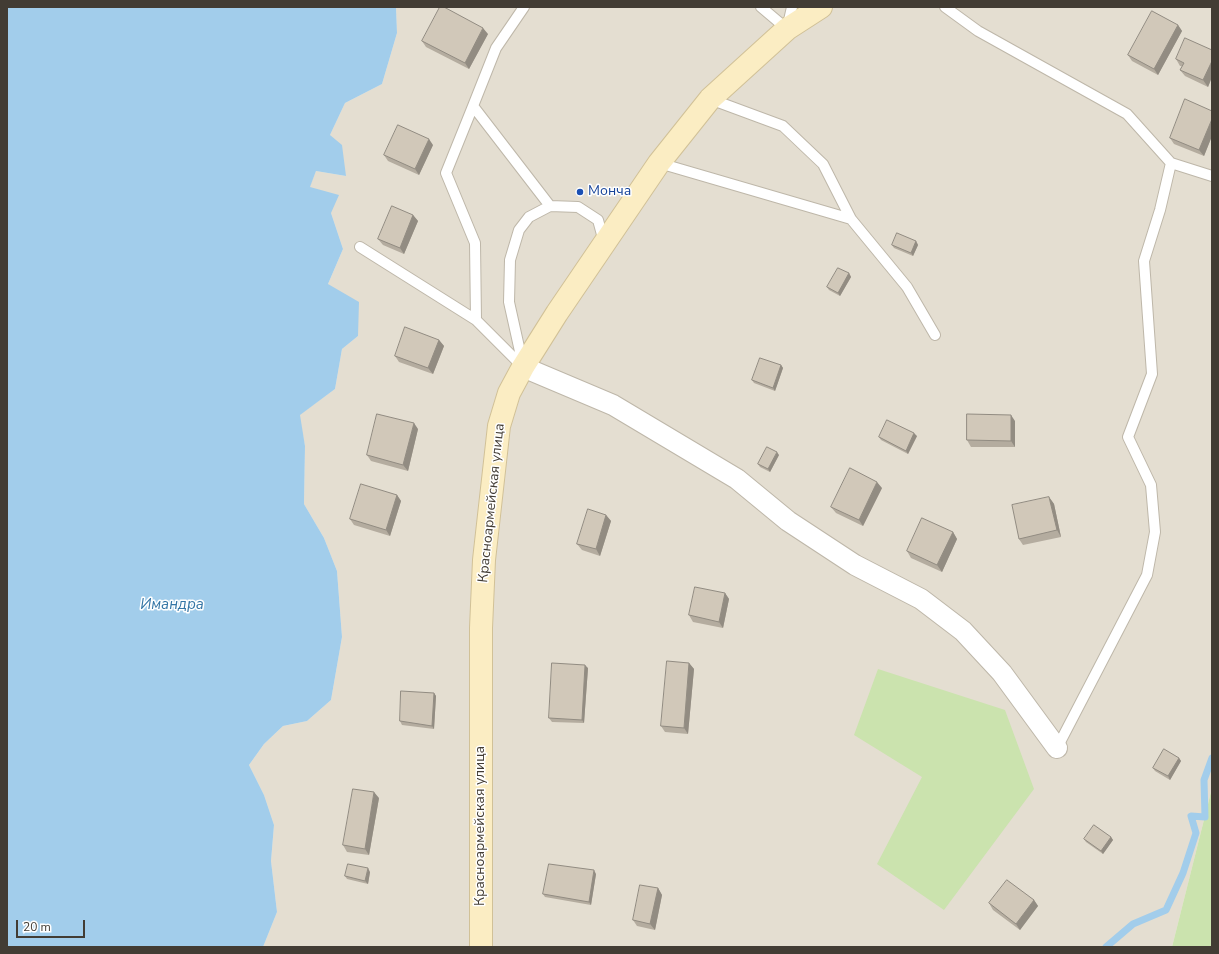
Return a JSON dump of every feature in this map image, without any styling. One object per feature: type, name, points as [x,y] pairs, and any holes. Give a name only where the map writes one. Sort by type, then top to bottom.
[{"type":"street","name":"Красноармейская улица","points":[[481,947],[481,628],[484,560],[499,426],[509,393],[523,367],[557,313],[660,163],[710,99],[787,30],[821,7]]},
{"type":"street","points":[[523,367],[612,405],[737,479],[788,521],[855,564],[921,599],[963,631],[1002,673],[1057,748]]},
{"type":"lane","points":[[476,320],[475,242],[446,173],[496,48],[524,7]]},
{"type":"lane","points":[[761,7],[787,30],[792,7]]},
{"type":"lane","points":[[945,7],[978,31],[1127,114],[1171,163],[1212,176]]},
{"type":"lane","points":[[710,99],[783,126],[823,164],[851,219],[907,287],[935,335]]},
{"type":"lane","points":[[473,106],[550,206]]},
{"type":"lane","points":[[660,163],[851,219]]},
{"type":"lane","points":[[1057,748],[1148,575],[1156,532],[1151,485],[1128,436],[1152,374],[1144,261],[1160,210],[1171,163]]},
{"type":"lane","points":[[523,367],[509,302],[510,260],[519,230],[529,217],[550,206],[578,207],[598,220],[605,245]]},
{"type":"lane","points":[[360,247],[476,320],[523,367]]},
{"type":"shaded area","points":[[396,7],[1212,7],[1212,788],[1172,947],[263,947],[277,912],[271,861],[274,825],[264,795],[249,765],[264,744],[283,726],[307,721],[331,700],[342,637],[337,571],[324,538],[304,504],[305,446],[299,415],[335,389],[342,349],[358,336],[328,284],[343,249],[331,213],[309,188],[316,171],[346,176],[330,135],[345,103],[382,84],[397,33]]},
{"type":"green space","points":[[878,669],[1005,710],[1034,789],[944,910],[877,864],[922,777],[854,735]]},
{"type":"green space","points":[[1212,788],[1212,947],[1172,947]]},
{"type":"water","name":"Имандра","points":[[7,7],[396,7],[397,33],[382,84],[345,103],[330,135],[342,145],[346,176],[316,171],[310,187],[339,195],[331,213],[343,249],[328,284],[359,302],[358,336],[342,349],[335,389],[300,415],[305,446],[304,504],[324,538],[337,571],[342,637],[331,700],[307,721],[283,726],[264,744],[249,765],[264,795],[274,825],[271,861],[277,912],[263,947],[7,947]]},
{"type":"building","points":[[440,7],[444,7],[483,28],[465,63],[422,41]]},
{"type":"building","points":[[1152,11],[1178,25],[1154,69],[1128,55]]},
{"type":"building","points":[[1185,38],[1212,50],[1212,61],[1203,80],[1180,70],[1184,63],[1176,59]]},
{"type":"building","points":[[1185,99],[1212,111],[1212,119],[1199,150],[1170,138]]},
{"type":"building","points":[[398,125],[429,139],[415,169],[384,155]]},
{"type":"building","points":[[392,206],[413,215],[400,248],[378,239]]},
{"type":"building","points":[[897,233],[916,241],[911,253],[892,245]]},
{"type":"building","points":[[838,268],[849,273],[838,293],[827,287]]},
{"type":"building","points":[[405,327],[439,340],[428,368],[395,356]]},
{"type":"building","points":[[760,358],[781,365],[773,388],[752,380]]},
{"type":"building","points":[[377,414],[414,423],[403,465],[367,455]]},
{"type":"building","points":[[967,414],[1011,415],[1011,441],[967,440]]},
{"type":"building","points":[[887,420],[914,433],[906,451],[879,437]]},
{"type":"building","points":[[767,447],[777,452],[768,469],[758,464]]},
{"type":"building","points":[[850,468],[877,482],[859,520],[831,507]]},
{"type":"building","points":[[361,484],[397,495],[386,530],[350,519]]},
{"type":"building","points":[[1049,497],[1057,530],[1019,539],[1012,505]]},
{"type":"building","points":[[588,509],[606,515],[596,549],[577,544]]},
{"type":"building","points":[[922,518],[953,532],[937,565],[907,551]]},
{"type":"building","points":[[695,587],[725,593],[719,622],[689,615]]},
{"type":"building","points":[[667,661],[689,663],[684,728],[661,726]]},
{"type":"building","points":[[552,663],[585,665],[582,720],[549,718]]},
{"type":"building","points":[[401,691],[434,693],[432,726],[400,721]]},
{"type":"building","points":[[1164,749],[1179,758],[1168,776],[1153,768]]},
{"type":"building","points":[[353,789],[374,792],[365,849],[343,845]]},
{"type":"building","points":[[1094,825],[1111,837],[1101,851],[1084,839]]},
{"type":"building","points":[[348,864],[368,868],[365,881],[345,876]]},
{"type":"building","points":[[549,864],[594,870],[589,902],[543,894]]},
{"type":"building","points":[[1007,880],[1034,900],[1016,924],[989,903]]},
{"type":"building","points":[[640,885],[658,888],[650,924],[633,920]]},
{"type":"waterway","points":[[1106,947],[1133,924],[1166,910],[1183,873],[1196,833],[1191,816],[1205,817],[1204,780],[1212,758]]},
{"type":"place","name":"Монча","points":[[580,192]]}]
